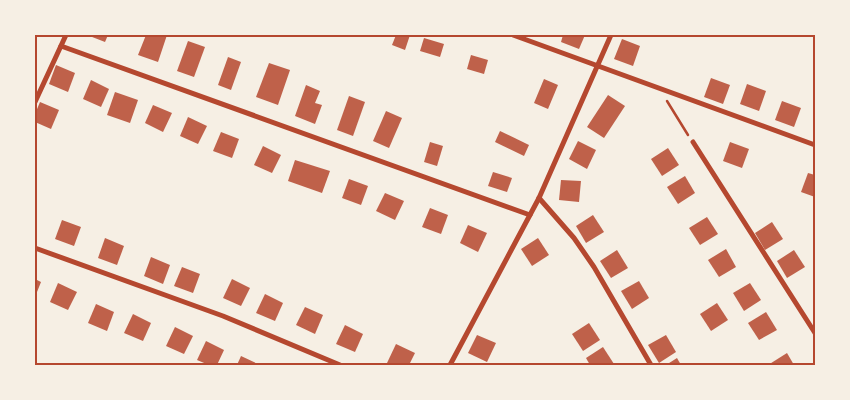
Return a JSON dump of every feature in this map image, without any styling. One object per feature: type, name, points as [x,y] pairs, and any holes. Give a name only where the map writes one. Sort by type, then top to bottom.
[{"type":"street","points":[[35,102],[65,36],[58,35]]},
{"type":"street","points":[[513,35],[815,144]]},
{"type":"street","points":[[450,365],[539,198],[611,35]]},
{"type":"street","points":[[61,46],[530,215]]},
{"type":"street","points":[[693,142],[815,333]]},
{"type":"street","points":[[539,198],[574,238],[594,267],[651,365]]},
{"type":"street","points":[[35,248],[223,316],[340,365]]},
{"type":"path","points":[[659,88],[693,142]]},
{"type":"building","points":[[87,35],[108,35],[105,42]]},
{"type":"building","points":[[146,35],[167,35],[158,62],[138,55]]},
{"type":"building","points":[[396,35],[410,35],[405,50],[392,45]]},
{"type":"building","points":[[563,35],[585,35],[579,49],[561,42]]},
{"type":"building","points":[[424,38],[444,44],[440,57],[420,51]]},
{"type":"building","points":[[622,39],[640,46],[633,66],[614,59]]},
{"type":"building","points":[[188,41],[205,47],[194,77],[177,71]]},
{"type":"building","points":[[471,55],[488,60],[484,74],[467,69]]},
{"type":"building","points":[[228,57],[241,62],[231,90],[218,85]]},
{"type":"building","points":[[269,63],[290,70],[278,105],[256,97]]},
{"type":"building","points":[[56,65],[75,73],[68,92],[49,84]]},
{"type":"building","points":[[711,78],[730,85],[723,104],[704,97]]},
{"type":"building","points":[[544,79],[558,85],[548,109],[534,103]]},
{"type":"building","points":[[91,80],[109,89],[101,107],[83,99]]},
{"type":"building","points":[[747,84],[766,91],[759,111],[740,104]]},
{"type":"building","points":[[306,85],[320,91],[315,103],[322,105],[315,124],[295,116]]},
{"type":"building","points":[[115,92],[138,100],[130,123],[107,115]]},
{"type":"building","points":[[608,95],[625,106],[604,138],[587,127]]},
{"type":"building","points":[[349,96],[365,102],[353,136],[337,130]]},
{"type":"building","points":[[782,101],[801,108],[794,127],[775,120]]},
{"type":"building","points":[[40,102],[59,110],[51,129],[35,122],[35,114]]},
{"type":"building","points":[[153,105],[172,113],[163,132],[145,123]]},
{"type":"building","points":[[386,111],[402,118],[389,148],[373,141]]},
{"type":"building","points":[[188,117],[207,126],[198,144],[180,136]]},
{"type":"building","points":[[500,131],[529,145],[524,156],[495,142]]},
{"type":"building","points":[[221,132],[239,139],[232,158],[213,151]]},
{"type":"building","points":[[578,141],[596,150],[587,169],[569,159]]},
{"type":"building","points":[[430,142],[443,146],[437,166],[424,162]]},
{"type":"building","points":[[730,142],[749,149],[742,168],[723,161]]},
{"type":"building","points":[[263,146],[281,155],[272,173],[254,165]]},
{"type":"building","points":[[668,148],[679,165],[662,176],[651,159]]},
{"type":"building","points":[[295,160],[330,171],[322,193],[288,181]]},
{"type":"building","points":[[493,172],[512,178],[507,192],[488,186]]},
{"type":"building","points":[[808,173],[815,175],[815,197],[801,192]]},
{"type":"building","points":[[685,176],[695,193],[678,204],[667,187]]},
{"type":"building","points":[[349,179],[368,186],[361,205],[342,198]]},
{"type":"building","points":[[561,180],[581,181],[579,202],[559,200]]},
{"type":"building","points":[[385,193],[404,201],[395,220],[376,211]]},
{"type":"building","points":[[430,208],[448,215],[441,234],[422,227]]},
{"type":"building","points":[[593,215],[604,232],[586,243],[576,226]]},
{"type":"building","points":[[707,217],[718,234],[700,245],[689,228]]},
{"type":"building","points":[[62,220],[81,227],[74,246],[55,239]]},
{"type":"building","points":[[772,222],[783,239],[765,250],[755,233]]},
{"type":"building","points":[[468,225],[487,233],[478,252],[460,243]]},
{"type":"building","points":[[105,238],[124,246],[117,265],[98,258]]},
{"type":"building","points":[[538,238],[549,255],[532,266],[521,249]]},
{"type":"building","points":[[726,249],[736,267],[719,277],[708,260]]},
{"type":"building","points":[[617,250],[628,268],[611,278],[600,261]]},
{"type":"building","points":[[794,250],[805,267],[787,278],[777,261]]},
{"type":"building","points":[[151,257],[170,265],[163,284],[144,276]]},
{"type":"building","points":[[182,267],[200,274],[193,293],[174,286]]},
{"type":"building","points":[[35,279],[41,282],[35,297]]},
{"type":"building","points":[[232,279],[250,288],[241,306],[223,298]]},
{"type":"building","points":[[639,281],[649,298],[632,309],[621,291]]},
{"type":"building","points":[[58,283],[77,292],[68,310],[50,302]]},
{"type":"building","points":[[750,283],[761,300],[744,311],[733,293]]},
{"type":"building","points":[[265,294],[283,303],[275,321],[256,313]]},
{"type":"building","points":[[717,303],[728,320],[711,331],[700,314]]},
{"type":"building","points":[[96,304],[114,312],[107,331],[88,323]]},
{"type":"building","points":[[305,307],[323,315],[315,334],[296,325]]},
{"type":"building","points":[[766,312],[777,330],[759,340],[748,323]]},
{"type":"building","points":[[133,314],[151,323],[143,341],[124,333]]},
{"type":"building","points":[[589,323],[600,340],[583,351],[572,334]]},
{"type":"building","points":[[345,325],[363,334],[355,352],[336,344]]},
{"type":"building","points":[[175,327],[193,336],[184,354],[166,346]]},
{"type":"building","points":[[477,335],[496,343],[487,362],[468,353]]},
{"type":"building","points":[[666,335],[676,352],[659,363],[648,345]]},
{"type":"building","points":[[206,341],[224,350],[217,365],[209,365],[197,360]]},
{"type":"building","points":[[396,344],[415,353],[409,365],[387,363]]},
{"type":"building","points":[[603,347],[614,364],[590,365],[586,358]]},
{"type":"building","points":[[787,353],[794,365],[768,365]]},
{"type":"building","points":[[241,356],[260,365],[237,365]]},
{"type":"building","points":[[677,358],[681,365],[666,365]]}]
